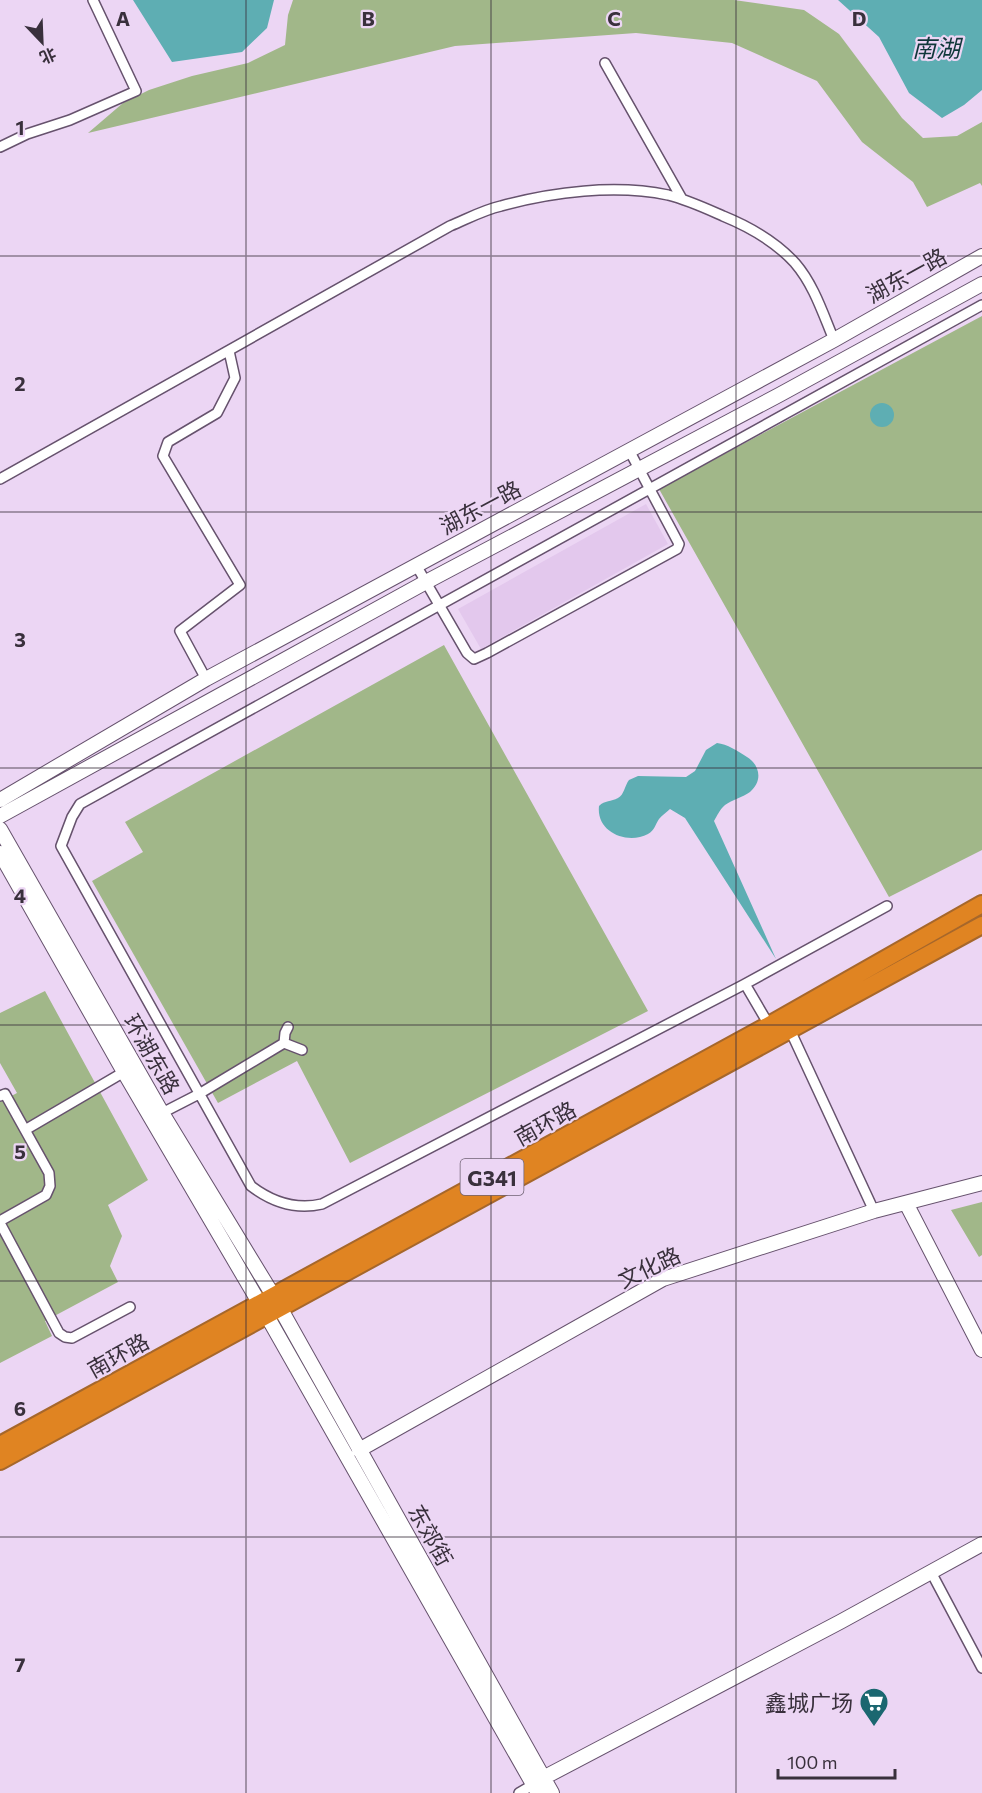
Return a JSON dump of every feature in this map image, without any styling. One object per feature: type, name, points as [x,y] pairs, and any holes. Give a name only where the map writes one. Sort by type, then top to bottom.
[{"type":"highway","name":"南环路","points":[[0,1461],[982,904]]},
{"type":"highway","name":"南环路","points":[[1,1442],[270,1306],[790,1030],[982,925]]},
{"type":"main road","name":"湖东一路","points":[[0,800],[206,679],[834,340],[982,256]]},
{"type":"main road","name":"湖东一路","points":[[0,816],[426,582],[639,470],[982,284]]},
{"type":"main road","name":"环湖东路","points":[[0,829],[270,1306]]},
{"type":"main road","name":"环湖东路","points":[[0,852],[124,1072],[270,1306]]},
{"type":"main road","name":"文化路","points":[[359,1450],[663,1279],[874,1212],[982,1183]]},
{"type":"main road","points":[[906,1203],[982,1350]]},
{"type":"main road","name":"东郊街","points":[[270,1306],[359,1450],[538,1785]]},
{"type":"main road","name":"东郊街","points":[[270,1306],[538,1785],[552,1793]]},
{"type":"main road","points":[[538,1785],[982,1544]]},
{"type":"street","points":[[0,147],[27,134],[70,120],[136,90],[93,0]]},
{"type":"street","points":[[605,63],[682,199]]},
{"type":"street","points":[[0,479],[450,226],[501,206],[553,196],[613,191],[659,194],[693,202],[756,230],[796,264],[814,292],[834,340]]},
{"type":"street","points":[[887,906],[745,984],[322,1204],[294,1206],[277,1202],[251,1186],[61,846],[72,817],[80,804],[982,305]]},
{"type":"street","points":[[206,679],[180,632],[240,585],[163,456],[168,442],[217,413],[235,378],[229,351]]},
{"type":"street","points":[[416,565],[467,653],[474,658],[497,648],[677,549],[679,544],[628,450]]},
{"type":"street","points":[[745,984],[769,1025]]},
{"type":"street","points":[[284,1043],[288,1027]]},
{"type":"street","points":[[790,1030],[874,1212]]},
{"type":"street","points":[[162,1113],[199,1094],[284,1043]]},
{"type":"street","points":[[284,1043],[302,1050]]},
{"type":"street","points":[[25,1130],[124,1072]]},
{"type":"street","points":[[0,1096],[4,1094],[49,1173],[50,1186],[46,1195],[0,1222],[59,1333],[72,1338],[130,1307]]},
{"type":"street","points":[[931,1572],[982,1668]]},
{"type":"street","points":[[519,1793],[538,1785]]},
{"type":"shaded area","points":[[293,0],[734,0],[804,10],[839,34],[902,118],[923,138],[957,136],[982,122],[982,186],[980,183],[927,207],[913,182],[862,142],[817,81],[732,43],[636,33],[455,46],[88,133],[123,103],[149,90],[192,76],[248,63],[285,45],[288,15]]},
{"type":"shaded area","points":[[982,316],[982,850],[889,897],[659,489]]},
{"type":"shaded area","points":[[646,504],[668,544],[481,649],[458,609]]},
{"type":"shaded area","points":[[444,645],[648,1011],[350,1163],[297,1061],[218,1103],[92,881],[143,852],[125,822]]},
{"type":"shaded area","points":[[45,991],[148,1180],[108,1205],[122,1236],[110,1266],[118,1282],[45,1321],[52,1336],[0,1363],[0,1102],[17,1093],[0,1063],[0,1013]]},
{"type":"shaded area","points":[[982,1202],[982,1255],[979,1257],[951,1210]]},
{"type":"water","points":[[133,0],[274,0],[267,28],[242,52],[172,62]]},
{"type":"water","name":"南湖","points":[[838,0],[982,0],[982,90],[964,105],[942,118],[909,93],[879,37]]},
{"type":"water","points":[[882,403],[890,407],[894,415],[890,423],[882,427],[874,423],[870,415],[874,407]]},
{"type":"water","points":[[717,743],[729,746],[744,755],[755,764],[757,769],[758,778],[754,788],[725,805],[714,821],[776,959],[685,818],[670,809],[648,834],[631,838],[614,834],[602,823],[599,815],[599,806],[620,797],[629,780],[638,776],[686,777],[695,771],[706,750]]},
{"type":"place","name":"鑫城广场","points":[[874,1728]]}]
